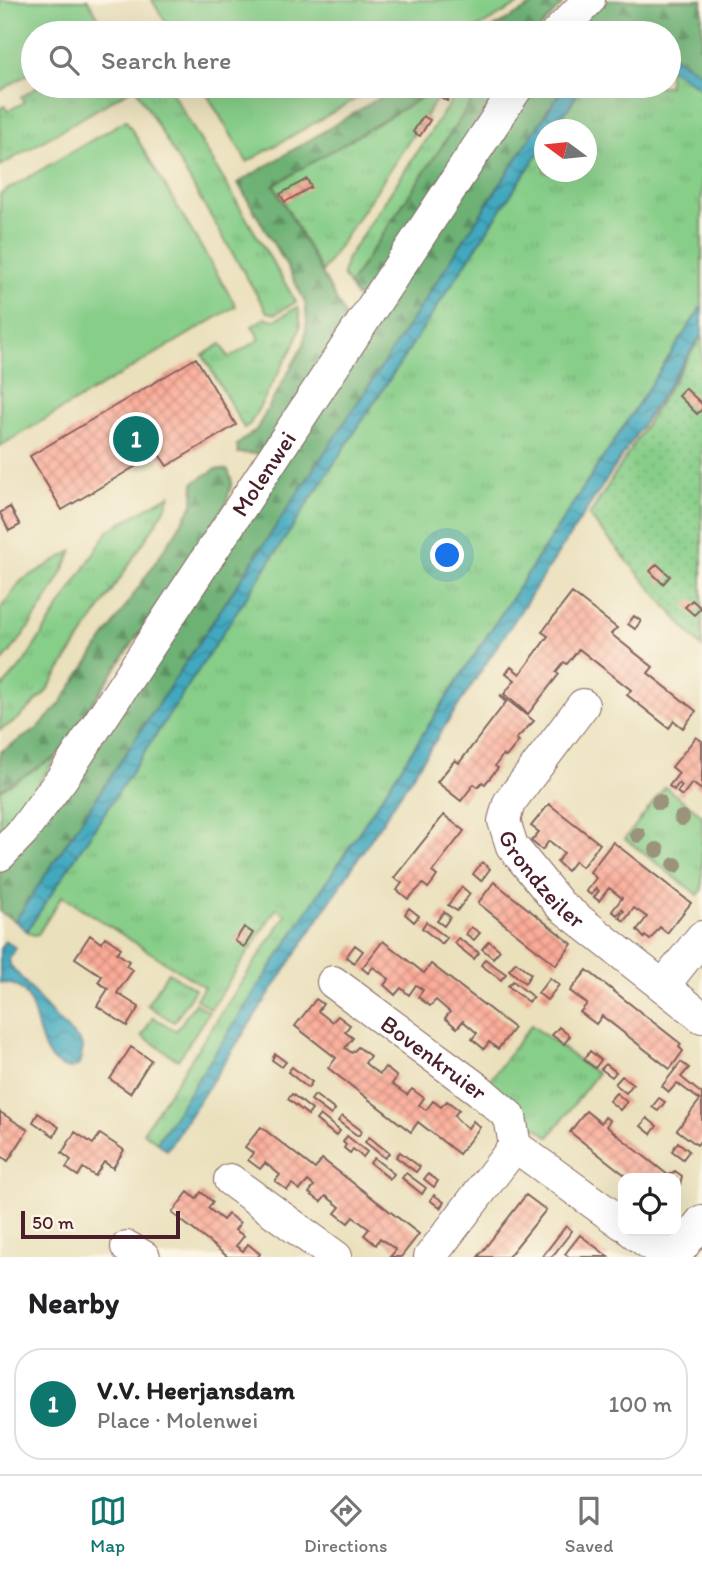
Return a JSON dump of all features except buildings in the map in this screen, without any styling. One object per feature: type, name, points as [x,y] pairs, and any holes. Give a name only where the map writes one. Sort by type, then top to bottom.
[{"type":"street","points":[[569,21],[589,0]]},
{"type":"street","name":"Molenwei","points":[[0,855],[23,831],[63,777],[510,98]]},
{"type":"street","name":"Grondzeiler","points":[[583,705],[509,803],[504,821],[512,846],[560,905],[702,1017]]},
{"type":"street","points":[[664,985],[702,937]]},
{"type":"street","name":"Bovenkruier","points":[[334,982],[479,1090],[510,1117],[516,1146]]},
{"type":"street","points":[[430,1257],[516,1146],[618,1220]]},
{"type":"street","points":[[230,1180],[337,1257]]},
{"type":"street","points":[[674,1257],[702,1221]]},
{"type":"street","points":[[639,1236],[668,1257]]},
{"type":"green space","points":[[0,0],[88,0],[100,21],[21,21],[21,78],[0,91]]},
{"type":"green space","points":[[152,0],[524,1],[489,21],[165,21]]},
{"type":"green space","points":[[535,0],[566,0],[547,21],[505,21],[536,3]]},
{"type":"green space","points":[[604,0],[702,0],[702,74],[681,61],[681,21],[583,21]]},
{"type":"green space","points":[[681,76],[702,89],[702,306],[157,1142],[143,1132],[286,915],[276,909],[211,1009],[196,999],[204,987],[62,896],[38,934],[33,935],[27,931],[534,159],[534,182],[597,182],[597,119],[561,119],[575,98],[681,98]]},
{"type":"green space","points":[[22,98],[116,98],[0,166],[0,109],[4,106],[8,111],[24,102]]},
{"type":"green space","points":[[141,98],[175,98],[296,302],[275,314],[267,312]]},
{"type":"green space","points":[[209,98],[357,98],[247,162]]},
{"type":"green space","points":[[379,98],[421,98],[274,185],[344,314],[343,328],[259,454],[238,453],[237,445],[256,430],[304,344],[307,321],[305,302],[290,272],[238,183]]},
{"type":"green space","points":[[421,98],[437,98],[322,272],[274,185]]},
{"type":"green space","points":[[446,98],[474,98],[349,285],[343,275],[346,260],[451,101]]},
{"type":"green space","points":[[474,98],[493,98],[364,296],[356,297],[349,285]]},
{"type":"green space","points":[[526,98],[556,98],[543,119],[534,119],[534,132],[15,921],[0,912],[0,867],[26,841]]},
{"type":"green space","points":[[126,120],[236,306],[0,446],[0,194]]},
{"type":"green space","points":[[298,307],[300,325],[295,343],[250,424],[244,428],[203,355],[221,344],[229,358],[260,339],[252,326],[265,318],[275,320]]},
{"type":"green space","points":[[702,335],[702,648],[589,516]]},
{"type":"green space","points":[[216,469],[228,470],[232,482],[226,504],[57,756],[0,790],[0,752],[37,729],[60,704],[193,504],[194,482]]},
{"type":"green space","points":[[170,495],[164,511],[45,693],[18,719],[0,730],[0,690],[23,664],[109,530]]},
{"type":"green space","points":[[72,551],[41,610],[0,664],[0,609],[21,581]]},
{"type":"green space","points":[[57,756],[8,829],[0,840],[0,790]]},
{"type":"green space","points":[[665,787],[702,815],[702,890],[698,895],[625,839]]},
{"type":"green space","points":[[168,972],[195,989],[174,1022],[147,1005]]},
{"type":"green space","points":[[195,1003],[209,1012],[178,1060],[142,1036],[153,1017],[176,1031]]},
{"type":"green space","points":[[531,1025],[597,1074],[549,1137],[484,1088]]},
{"type":"water","points":[[681,61],[702,74],[702,89],[681,76]]},
{"type":"water","points":[[556,98],[575,98],[561,119],[543,119]]},
{"type":"water","points":[[534,132],[534,159],[27,931],[15,921]]},
{"type":"water","points":[[702,306],[702,334],[167,1150],[157,1142]]},
{"type":"water","points":[[5,941],[16,948],[9,959],[10,965],[58,1021],[79,1040],[83,1048],[79,1065],[71,1069],[56,1063],[47,1053],[26,994],[16,986],[0,983],[0,949]]},
{"type":"place","name":"V.V. Heerjansdam","points":[[136,439]]}]
